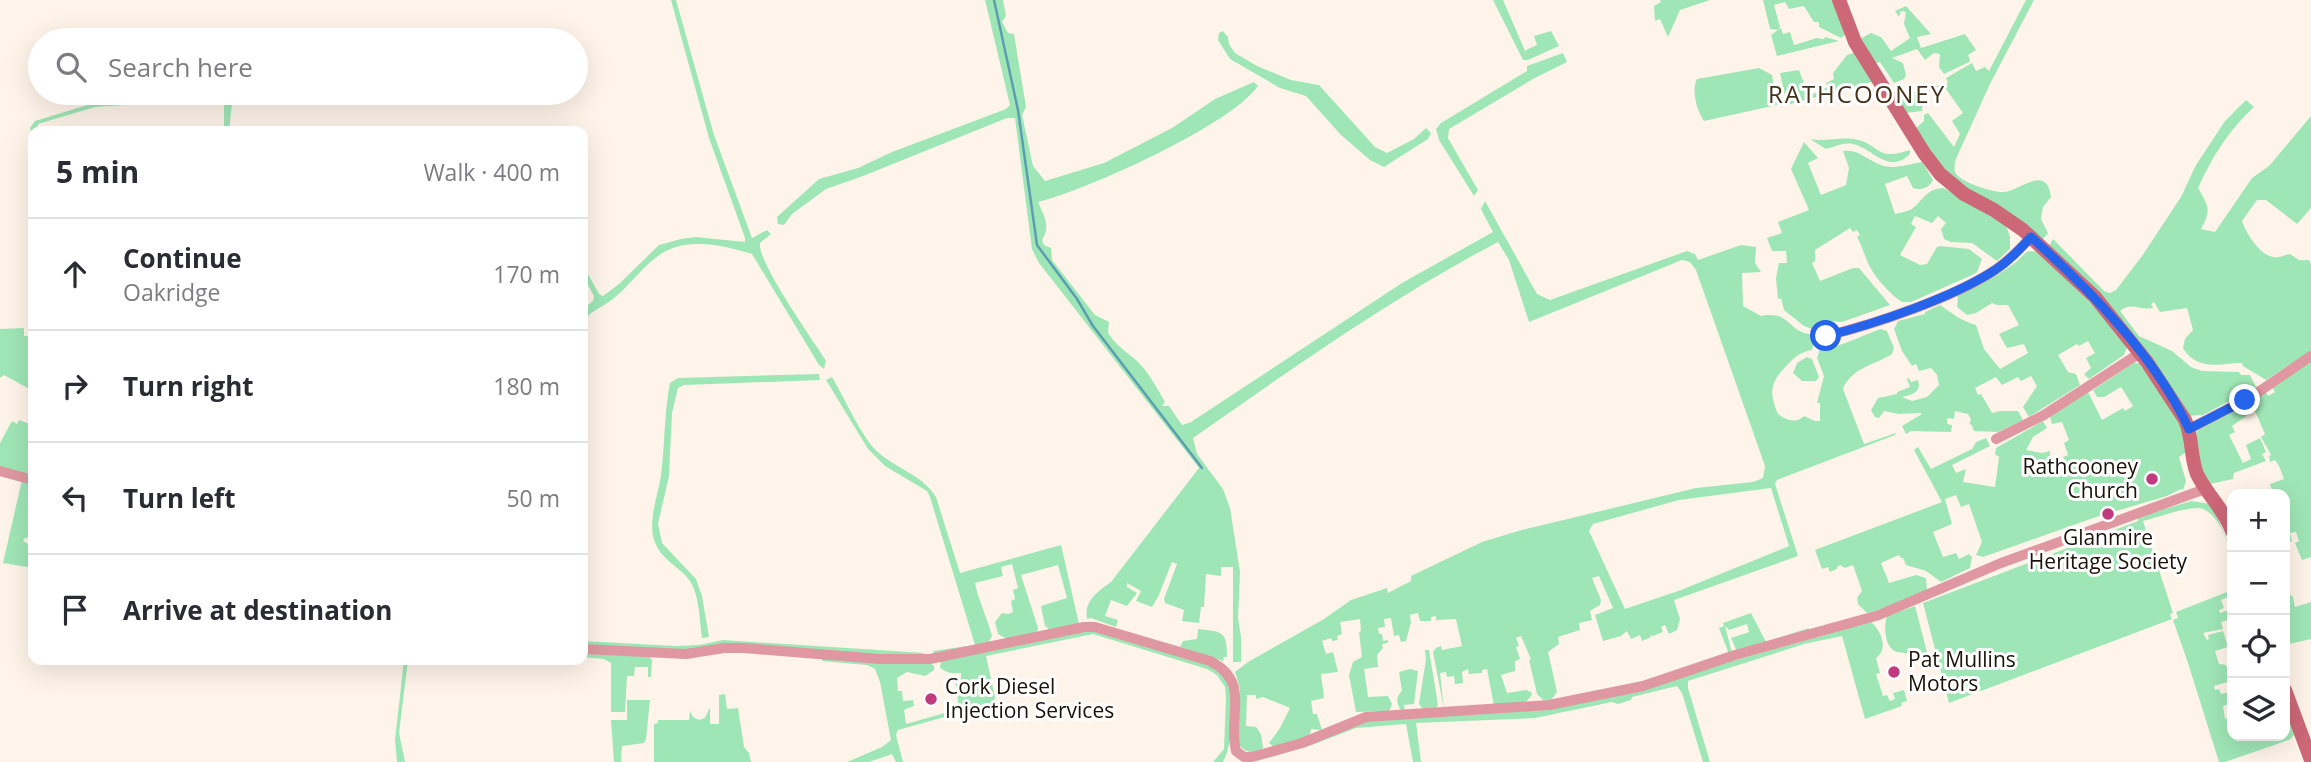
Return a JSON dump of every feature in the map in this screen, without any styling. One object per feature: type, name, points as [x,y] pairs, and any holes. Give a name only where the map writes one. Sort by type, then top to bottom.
[{"type":"street","points":[[1839,0],[1855,42],[1934,166],[1964,194],[2009,218],[2031,237],[2104,307],[2140,353],[2189,429],[2195,469],[2205,489],[2227,520]]},
{"type":"street","points":[[1826,336],[1899,313],[1969,284],[2006,261],[2031,237]]},
{"type":"street","points":[[1996,439],[2044,415],[2140,353]]},
{"type":"street","points":[[2189,429],[2251,397],[2311,356]]},
{"type":"street","points":[[0,471],[28,479]]},
{"type":"street","points":[[1230,762],[1240,755],[1252,757],[1290,746],[1366,717],[1549,705],[1643,685],[1746,652],[1879,615],[2001,563],[2205,489]]},
{"type":"street","points":[[588,649],[686,654],[744,648],[880,659],[930,659],[1095,627],[1210,661],[1224,669],[1233,681],[1234,744],[1240,755]]},
{"type":"street","points":[[2290,703],[2311,760]]},
{"type":"green space","points":[[671,0],[676,0],[714,135],[752,238],[767,230],[771,234],[760,243],[761,253],[776,283],[826,361],[824,369],[819,365],[752,254],[720,246],[687,245],[666,251],[613,299],[588,316],[588,305],[594,296],[588,285],[588,274],[599,294],[603,296],[659,245],[696,237],[745,242],[709,138]]},
{"type":"green space","points":[[985,0],[1003,0],[1006,16],[1002,22],[1008,33],[1014,34],[1026,107],[1022,115],[1033,166],[1045,181],[1104,163],[1172,128],[1215,99],[1254,82],[1258,86],[1243,102],[1189,137],[1122,170],[1038,202],[1046,226],[1042,240],[1044,245],[1051,248],[1052,260],[1095,315],[1109,322],[1108,333],[1145,370],[1165,402],[1162,406],[1169,406],[1182,425],[1191,422],[1402,283],[1493,232],[1481,209],[1485,201],[1537,294],[1550,300],[1687,251],[1695,254],[1698,260],[1741,245],[1756,247],[1755,263],[1761,272],[1742,273],[1743,306],[1761,316],[1778,316],[1797,330],[1810,334],[1814,343],[1812,350],[1794,359],[1775,381],[1772,392],[1778,414],[1791,420],[1804,416],[1820,421],[1820,403],[1817,403],[1824,376],[1817,358],[1820,349],[1881,329],[1887,331],[1894,348],[1892,354],[1852,376],[1843,389],[1864,444],[1896,433],[1777,480],[1775,484],[1798,556],[1674,600],[1680,619],[1677,630],[1669,634],[1665,625],[1661,627],[1663,632],[1650,635],[1651,637],[1642,641],[1640,635],[1631,639],[1627,631],[1621,636],[1603,641],[1595,615],[1613,608],[1599,576],[1592,578],[1601,600],[1600,605],[1590,611],[1592,620],[1579,623],[1580,630],[1558,637],[1559,644],[1548,652],[1557,692],[1551,700],[1543,700],[1537,694],[1529,660],[1531,659],[1521,636],[1516,638],[1520,659],[1515,661],[1515,671],[1501,675],[1507,693],[1526,690],[1531,692],[1532,695],[1526,702],[1494,706],[1487,669],[1482,670],[1482,673],[1469,674],[1468,669],[1462,672],[1463,683],[1455,684],[1454,676],[1447,677],[1446,672],[1440,673],[1444,709],[1433,652],[1441,646],[1442,650],[1462,646],[1456,619],[1436,620],[1436,616],[1431,617],[1431,621],[1420,621],[1418,613],[1410,615],[1406,641],[1401,642],[1399,635],[1394,636],[1391,618],[1384,619],[1385,627],[1378,628],[1379,634],[1382,634],[1383,641],[1388,640],[1388,643],[1382,644],[1383,648],[1377,655],[1378,667],[1364,669],[1368,697],[1388,696],[1392,704],[1389,711],[1356,712],[1349,675],[1353,662],[1362,657],[1360,619],[1340,622],[1342,634],[1337,636],[1338,640],[1332,641],[1331,638],[1322,641],[1326,654],[1333,652],[1338,672],[1321,674],[1324,698],[1311,701],[1313,714],[1317,714],[1322,730],[1311,729],[1306,737],[1274,747],[1269,743],[1290,708],[1263,697],[1256,699],[1256,695],[1247,695],[1246,726],[1256,727],[1261,734],[1263,748],[1249,752],[1237,742],[1240,689],[1235,672],[1351,600],[1387,588],[1388,593],[1411,581],[1411,576],[1482,542],[1518,531],[1696,488],[1753,482],[1763,478],[1765,466],[1696,270],[1690,262],[1682,260],[1529,322],[1509,260],[1498,242],[1381,310],[1193,438],[1197,454],[1223,489],[1230,508],[1240,572],[1238,618],[1241,662],[1233,662],[1233,567],[1221,567],[1221,576],[1206,574],[1204,607],[1201,607],[1199,623],[1182,621],[1184,610],[1165,603],[1164,599],[1177,564],[1172,562],[1152,607],[1136,601],[1141,591],[1127,583],[1127,587],[1137,593],[1127,606],[1111,600],[1105,616],[1118,620],[1116,627],[1087,619],[1090,602],[1111,582],[1199,468],[1039,263],[1032,249],[1015,118],[1007,118],[826,189],[792,214],[784,225],[778,224],[777,217],[819,179],[858,168],[892,152],[1006,109],[1010,105]],"holes":[[[1771,488],[1789,546],[1681,590],[1625,609],[1589,531],[1593,524],[1679,500]]]},
{"type":"green space","points":[[1493,0],[1503,0],[1526,53],[1526,50],[1537,45],[1534,36],[1551,31],[1559,46],[1523,60]]},
{"type":"green space","points":[[1660,0],[1710,0],[1680,10],[1668,37],[1660,19],[1655,21],[1654,6],[1661,2]]},
{"type":"green space","points":[[1763,0],[1835,0],[1845,35],[1841,38],[1819,27],[1819,22],[1814,22],[1804,6],[1789,9],[1785,2],[1774,5],[1780,27],[1778,30],[1770,29]]},
{"type":"green space","points":[[2026,0],[2034,0],[1990,84],[1955,161],[1955,172],[1970,183],[1999,192],[2010,191],[2032,181],[2044,182],[2051,197],[2043,207],[2041,219],[2048,233],[2042,240],[1948,178],[1915,129],[1928,113],[1954,147],[1960,134],[1952,121],[1963,113],[1946,89],[1924,92],[1922,111],[1906,113],[1899,99],[1903,95],[1948,83],[1946,78],[1972,63],[1976,71],[1985,67],[1989,71]]},
{"type":"green space","points":[[1906,6],[1931,34],[1917,37],[1921,48],[1965,34],[1976,50],[1968,55],[1969,62],[1944,74],[1939,67],[1940,54],[1934,53],[1925,60],[1917,49],[1892,58],[1903,63],[1906,75],[1904,79],[1894,83],[1880,62],[1873,64],[1858,40],[1871,33],[1881,37],[1891,51],[1910,38],[1904,24],[1906,12],[1901,11],[1899,17],[1895,11]]},
{"type":"green space","points":[[1781,28],[1783,34],[1790,32],[1794,45],[1825,37],[1839,41],[1777,56],[1771,35]]},
{"type":"green space","points":[[1223,31],[1235,53],[1257,66],[1291,80],[1319,85],[1375,147],[1387,153],[1414,139],[1426,128],[1431,133],[1428,139],[1384,167],[1370,160],[1341,135],[1306,96],[1280,88],[1230,59],[1218,40],[1219,33]]},
{"type":"green space","points":[[1856,52],[1875,81],[1787,105],[1780,73],[1799,70],[1811,95],[1828,87],[1826,83],[1834,79],[1833,73],[1847,55]]},
{"type":"green space","points":[[1563,53],[1567,62],[1449,129],[1448,138],[1478,190],[1474,196],[1439,140],[1436,129],[1441,123],[1527,71],[1527,66]]},
{"type":"green space","points":[[1759,68],[1772,75],[1777,105],[1704,121],[1696,100],[1697,79]]},
{"type":"green space","points":[[2246,100],[2254,107],[2236,125],[2222,145],[2198,188],[2208,212],[2201,229],[2215,232],[2252,178],[2269,166],[2311,116],[2311,208],[2297,224],[2266,200],[2257,200],[2242,221],[2251,238],[2266,254],[2278,257],[2290,254],[2299,260],[2309,260],[2311,351],[2266,380],[2242,363],[2210,365],[2189,356],[2183,348],[2185,339],[2193,330],[2187,308],[2160,312],[2154,302],[2151,304],[2153,308],[2124,308],[2120,311],[2139,336],[2172,351],[2191,367],[2202,371],[2250,375],[2256,387],[2203,415],[2188,416],[2049,246],[2053,239],[2104,291],[2110,293],[2116,290],[2181,197],[2196,165],[2225,121]]},
{"type":"green space","points":[[88,105],[125,105],[95,107],[31,126],[35,121]]},
{"type":"green space","points":[[224,105],[232,105],[230,126],[224,126]]},
{"type":"green space","points":[[1810,139],[1854,139],[1884,153],[1910,150],[1910,154],[1902,160],[1888,161],[1853,144],[1826,149]]},
{"type":"green space","points":[[1804,142],[1818,158],[1808,163],[1821,195],[1846,185],[1849,168],[1843,151],[1858,153],[1886,166],[1922,162],[1933,180],[1927,187],[1913,188],[1907,176],[1885,184],[1895,214],[1912,209],[1929,192],[1944,188],[2006,225],[2010,249],[1997,261],[1972,243],[1944,239],[1941,229],[1946,223],[1938,216],[1932,223],[1915,216],[1911,224],[1916,227],[1900,255],[1920,265],[1927,264],[1940,246],[1969,249],[1982,259],[1977,272],[1972,275],[1911,302],[1902,302],[1874,274],[1857,237],[1860,235],[1857,230],[1853,232],[1850,228],[1815,250],[1815,261],[1812,263],[1820,281],[1859,268],[1890,305],[1842,322],[1825,321],[1812,329],[1804,326],[1784,310],[1781,298],[1778,299],[1776,278],[1779,263],[1787,263],[1786,251],[1772,251],[1767,238],[1782,233],[1778,222],[1809,210],[1791,169]]},
{"type":"green space","points":[[2029,251],[2038,252],[2103,314],[2127,347],[2124,355],[2089,379],[2084,374],[2091,368],[2086,358],[2095,353],[2088,341],[2058,355],[2068,372],[2076,374],[2080,385],[2029,417],[2023,407],[2037,386],[2031,376],[2021,381],[2018,377],[2002,385],[1996,377],[1975,388],[1992,413],[2018,411],[2023,420],[1998,432],[1974,431],[1971,424],[1969,425],[1971,419],[1968,414],[1955,411],[1954,419],[1947,418],[1947,424],[1952,425],[1951,432],[1911,431],[1906,434],[1902,426],[1922,414],[1920,413],[1899,414],[1884,411],[1879,418],[1875,417],[1871,410],[1878,398],[1897,394],[1910,387],[1909,378],[1911,382],[1918,380],[1919,387],[1913,394],[1902,397],[1912,401],[1927,397],[1939,385],[1937,375],[1931,368],[1919,371],[1916,364],[1912,366],[1902,351],[1894,329],[1898,321],[1925,314],[1940,305],[1976,325],[1984,349],[2000,369],[2028,353],[2024,344],[2007,348],[1999,334],[2019,325],[2008,305],[1992,303],[1967,315],[1957,307],[1958,295],[1999,274]]},
{"type":"green space","points":[[24,328],[24,336],[28,336],[28,388],[4,375],[0,378],[0,329]]},
{"type":"green space","points":[[1807,357],[1812,359],[1819,377],[1816,381],[1802,381],[1793,373],[1797,363]]},
{"type":"green space","points":[[2311,360],[2311,557],[2302,560],[2295,543],[2299,541],[2296,532],[2290,533],[2290,489],[2272,489],[2270,484],[2284,479],[2275,460],[2270,462],[2271,455],[2261,437],[2265,434],[2251,402],[2266,392],[2268,396],[2275,392],[2272,387]]},
{"type":"green space","points":[[2134,363],[2139,363],[2184,425],[2185,453],[2179,457],[2186,481],[2183,490],[1983,557],[1976,555],[1982,542],[1969,504],[1961,507],[1956,495],[1945,499],[1952,524],[1933,532],[1943,557],[1956,553],[1959,559],[1969,554],[1972,557],[1970,568],[1941,582],[1926,571],[1906,565],[1899,555],[1881,563],[1889,583],[1916,575],[1926,578],[1927,590],[1890,607],[1867,613],[1858,604],[1857,598],[1862,591],[1853,565],[1845,568],[1840,565],[1830,572],[1828,567],[1822,569],[1815,550],[1942,502],[1914,450],[1918,447],[1931,469],[1972,449],[1976,442],[1986,438],[1990,446],[1952,465],[1956,473],[1966,469],[1963,482],[1995,487],[1999,457],[1995,454],[1996,448],[2043,421],[2047,428],[2033,437],[2026,450],[2042,453],[2050,451],[2050,466],[2052,462],[2061,459],[2061,465],[2066,463],[2063,457],[2068,455],[2064,443],[2069,440],[2062,422],[2052,424],[2050,417],[2088,392],[2102,420],[2123,408],[2125,411],[2133,406],[2121,387],[2104,397],[2097,397],[2093,390]]},
{"type":"green space","points":[[819,374],[820,380],[684,385],[678,388],[672,413],[669,476],[658,524],[662,543],[696,579],[702,596],[709,637],[702,638],[698,605],[691,582],[659,550],[653,537],[670,383],[678,378]]},
{"type":"green space","points":[[832,377],[871,445],[878,453],[922,482],[936,497],[960,573],[1061,545],[1079,624],[1050,630],[1045,626],[1041,606],[1067,598],[1058,565],[1021,575],[1038,628],[1037,633],[1007,639],[998,634],[995,622],[1002,613],[1013,612],[1013,590],[1018,588],[1012,564],[1001,567],[1003,576],[975,583],[992,636],[988,643],[934,655],[933,651],[975,645],[930,497],[927,491],[885,466],[868,449],[826,380]]},
{"type":"green space","points":[[2242,406],[2249,414],[2232,426],[2235,432],[2229,435],[2243,463],[2251,459],[2246,445],[2260,438],[2266,452],[2262,454],[2266,461],[2234,473],[2233,479],[2210,484],[2202,476],[2195,435],[2198,430]]},
{"type":"green space","points":[[19,420],[28,423],[28,476],[0,468],[0,443],[12,421],[17,424]]},
{"type":"green space","points":[[22,480],[28,482],[28,537],[23,541],[28,544],[28,567],[3,563]]},
{"type":"green space","points":[[2191,501],[2211,504],[2227,539],[2216,519],[2204,509],[2192,508],[2143,521],[2173,613],[2170,614],[2172,619],[1949,703],[1923,603],[2138,521],[2138,517]]},
{"type":"green space","points":[[2227,592],[2227,597],[2221,600],[2224,608],[2219,610],[2220,613],[2227,611],[2227,620],[2221,622],[2223,629],[2203,633],[2207,640],[2208,635],[2223,631],[2227,644],[2227,647],[2215,651],[2219,664],[2226,665],[2227,682],[2214,686],[2221,694],[2227,692],[2227,705],[2223,706],[2227,719],[2227,741],[2286,741],[2219,762],[2173,620],[2178,618],[2176,612]]},
{"type":"green space","points":[[2290,594],[2295,607],[2311,602],[2311,639],[2290,644]]},
{"type":"green space","points":[[1915,606],[1930,664],[1918,656],[1893,650],[1886,639],[1887,616]]},
{"type":"green space","points":[[1751,613],[1766,642],[1809,628],[1808,631],[1737,652],[1731,638],[1749,632],[1747,624],[1729,630],[1725,626],[1732,653],[1729,654],[1719,628],[1724,626],[1723,623]]},
{"type":"green space","points":[[1871,622],[1878,630],[1883,645],[1876,658],[1880,673],[1876,674],[1883,696],[1887,695],[1890,701],[1895,699],[1893,693],[1904,690],[1907,701],[1901,703],[1902,706],[1865,719],[1842,636],[1804,644],[1688,681],[1710,762],[1703,762],[1682,693],[1677,686],[1632,697],[1631,700],[1618,704],[1612,702],[1535,718],[1416,723],[1421,762],[1413,762],[1406,724],[1356,728],[1312,745],[1254,762],[1366,721],[1484,714],[1704,669]]},
{"type":"green space","points":[[1198,629],[1222,634],[1226,642],[1227,657],[1224,657],[1223,661],[1180,647],[1183,641],[1197,639]]},
{"type":"green space","points":[[1090,630],[1209,665],[1220,674],[1229,685],[1233,713],[1231,736],[1223,762],[1213,762],[1224,749],[1226,697],[1225,687],[1217,675],[1207,669],[1093,634],[986,656],[994,701],[898,730],[896,735],[903,762],[896,762],[892,754],[869,762],[847,762],[882,747],[891,740],[880,682],[875,669],[867,665],[822,661],[822,656],[929,662],[934,666],[934,670],[925,676],[907,672],[897,678],[898,691],[902,691],[903,701],[913,700],[914,706],[904,710],[906,724],[959,709],[955,680],[961,678],[961,673],[950,673],[940,668],[941,661]]},
{"type":"green space","points":[[723,640],[924,653],[923,657],[588,646],[588,641],[699,645]]},
{"type":"green space","points":[[1425,650],[1429,650],[1438,705],[1434,710],[1424,711],[1419,704]]},
{"type":"green space","points":[[588,654],[648,655],[652,660],[651,677],[648,677],[648,667],[635,667],[634,676],[627,676],[625,712],[611,712],[611,663],[604,659],[588,657]]},
{"type":"green space","points":[[403,665],[407,665],[399,733],[405,762],[397,762],[395,740]]},
{"type":"green space","points":[[1410,669],[1418,671],[1414,704],[1404,705],[1405,711],[1401,711],[1397,701],[1402,691],[1399,672]]},
{"type":"green space","points":[[725,694],[727,709],[738,708],[744,747],[751,762],[654,762],[654,724],[658,723],[658,720],[689,720],[690,711],[693,717],[699,720],[705,718],[710,707],[710,724],[719,724],[719,695]]},
{"type":"green space","points":[[627,700],[650,700],[646,739],[644,743],[622,746],[621,762],[614,762],[611,720],[627,720]]},
{"type":"green space","points":[[2290,721],[2295,734],[2290,739]]},
{"type":"waterway","points":[[994,0],[1018,110],[1037,245],[1077,299],[1093,326],[1202,468]]},
{"type":"place","name":"Rathcooney Church","points":[[2152,479]]},
{"type":"place","name":"Glanmire Heritage Society","points":[[2108,514]]},
{"type":"place","name":"Pat Mullins Motors","points":[[1894,672]]},
{"type":"place","name":"Cork Diesel Injection Services","points":[[931,699]]},
{"type":"district","name":"RATHCOONEY","points":[[1857,95]]},
{"type":"route","points":[[1826,336],[1899,313],[1969,284],[1995,270],[2031,237],[2113,317],[2147,362],[2189,429],[2245,400]]}]
